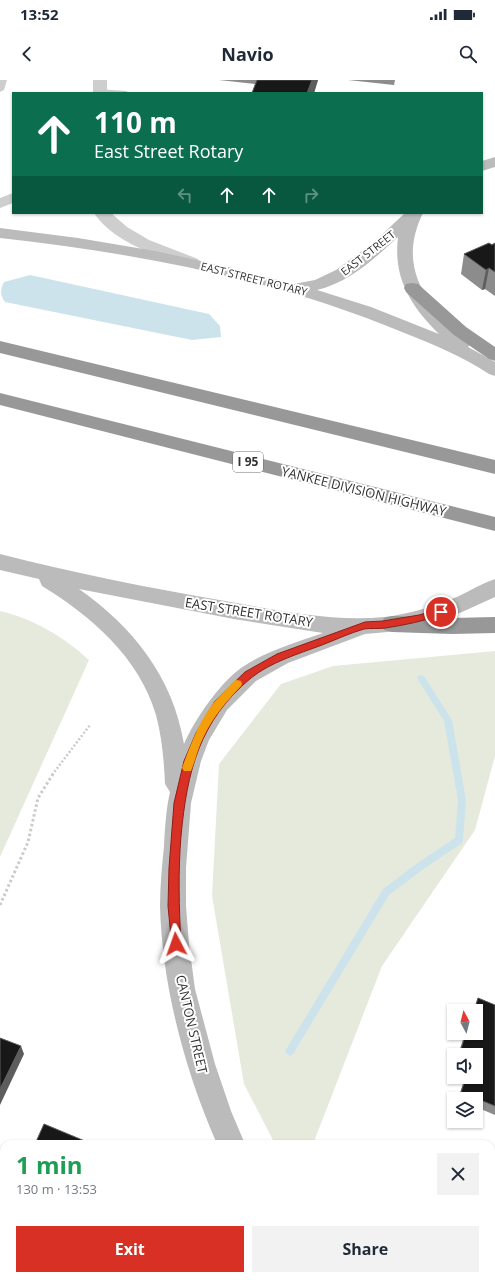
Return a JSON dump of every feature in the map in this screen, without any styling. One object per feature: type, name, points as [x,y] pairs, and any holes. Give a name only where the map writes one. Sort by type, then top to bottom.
[{"type":"highway","points":[[412,288],[494,364]]},
{"type":"highway","points":[[0,347],[495,467]]},
{"type":"highway","name":"YANKEE DIVISION HIGHWAY","points":[[0,399],[495,524]]},
{"type":"highway","points":[[392,624],[452,626],[495,625]]},
{"type":"main road","points":[[483,166],[495,162]]},
{"type":"main road","name":"EAST STREET","points":[[294,288],[313,287],[342,274],[392,235],[413,214]]},
{"type":"main road","name":"EAST STREET","points":[[412,288],[406,271],[405,240],[414,214]]},
{"type":"main road","name":"EAST STREET ROTARY","points":[[0,234],[112,248],[294,288],[401,325],[494,364]]},
{"type":"main road","name":"EAST STREET ROTARY","points":[[0,562],[145,595],[264,616],[324,624],[365,626],[392,624],[419,619],[451,608],[488,591]]},
{"type":"main road","name":"CANTON STREET","points":[[30,569],[69,592],[95,612],[126,642],[142,663],[154,682],[164,706],[174,750],[179,803]]},
{"type":"main road","name":"CANTON STREET","points":[[229,1140],[218,1115],[200,1064],[182,989],[174,906],[174,868],[179,803],[189,761],[199,736],[219,704],[239,682],[258,668],[280,657],[365,626]]},
{"type":"street","points":[[0,203],[12,198]]},
{"type":"street","points":[[103,214],[129,237],[149,247],[208,268]]},
{"type":"lane","points":[[0,90],[3,80]]},
{"type":"lane","points":[[100,88],[121,92]]},
{"type":"path","points":[[0,905],[28,842],[35,807],[40,793],[90,725]]},
{"type":"shaded area","points":[[0,611],[13,614],[37,624],[59,636],[89,660],[0,857]]},
{"type":"shaded area","points":[[495,651],[495,756],[475,830],[382,966],[315,1140],[273,1140],[244,1084],[212,896],[219,764],[281,684],[333,666]]},
{"type":"water","points":[[30,275],[209,314],[220,326],[221,337],[192,340],[5,302],[1,292],[4,282]]},
{"type":"building","points":[[257,80],[312,80],[307,92],[252,92]]},
{"type":"building","points":[[489,243],[492,245],[495,243],[495,272],[489,268],[486,270],[464,254]]},
{"type":"building","points":[[478,998],[495,1005],[495,1106],[483,1101],[483,1092],[461,1092],[464,1084],[483,1084],[483,1048],[461,1048],[464,1040],[483,1040],[483,1004],[476,1004]]},
{"type":"building","points":[[0,1038],[21,1046],[0,1089]]},
{"type":"building","points":[[44,1124],[82,1140],[37,1140]]},
{"type":"waterway","points":[[290,1051],[386,892],[459,840],[462,800],[448,720],[421,678]]},
{"type":"slow traffic","points":[[187,768],[199,736],[212,713],[237,684]]},
{"type":"route","points":[[176,944],[174,868],[179,803],[189,761],[199,736],[219,704],[239,682],[248,675],[280,657],[365,626],[383,625],[419,619],[441,612]]}]
